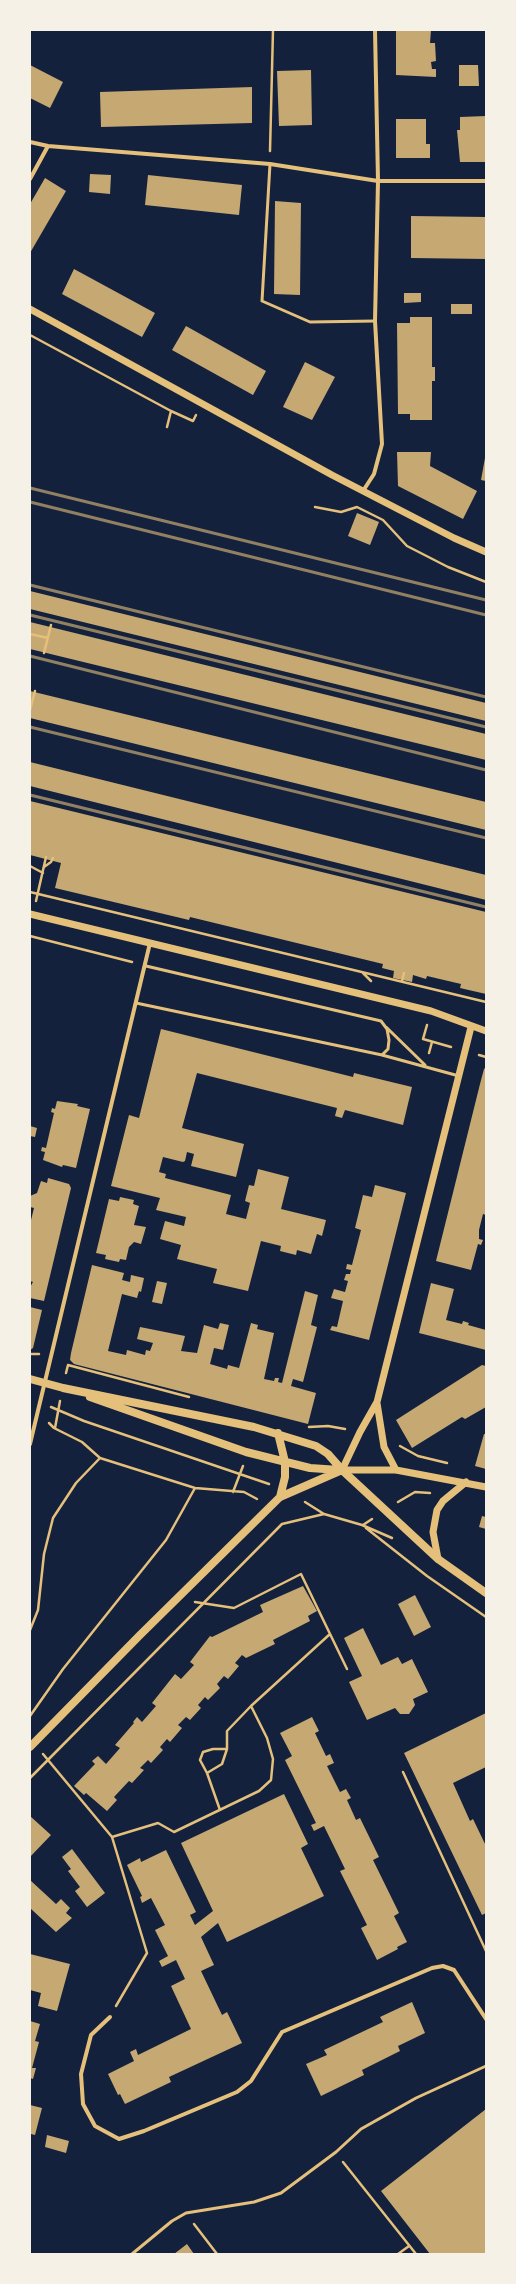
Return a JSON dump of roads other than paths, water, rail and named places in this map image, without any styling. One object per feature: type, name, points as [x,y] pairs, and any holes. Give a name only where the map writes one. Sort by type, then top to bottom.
[{"type":"main road","points":[[30,1379],[63,1388],[278,1433],[316,1446],[328,1454],[342,1470],[438,1559],[486,1593]]},
{"type":"main road","points":[[63,1388],[222,1445],[310,1468],[342,1470]]},
{"type":"main road","points":[[278,1433],[285,1462],[284,1493]]},
{"type":"main road","points":[[32,1746],[177,1598],[284,1493],[342,1470]]},
{"type":"street","points":[[363,491],[374,474],[382,444],[375,321],[378,182],[375,30]]},
{"type":"street","points":[[30,142],[48,146],[270,164],[378,182],[486,181]]},
{"type":"street","points":[[30,179],[48,146]]},
{"type":"street","points":[[30,309],[363,491],[454,538],[486,552]]},
{"type":"street","points":[[30,914],[431,1011],[486,1031]]},
{"type":"street","points":[[30,1444],[146,966],[150,943]]},
{"type":"street","points":[[472,1027],[377,1402],[360,1432],[342,1470],[396,1470],[466,1482],[486,1487]]},
{"type":"street","points":[[377,1402],[384,1447],[396,1470]]},
{"type":"street","points":[[438,1559],[433,1532],[435,1514],[443,1501],[466,1482]]},
{"type":"street","points":[[110,2017],[91,2035],[81,2074],[82,2104],[95,2126],[119,2139],[144,2131],[237,2092],[251,2081],[282,2032],[432,1968],[442,1966],[454,1970],[486,2019]]},
{"type":"lane","points":[[270,164],[262,301],[310,322],[375,321]]},
{"type":"lane","points":[[146,966],[381,1021],[426,1066]]},
{"type":"lane","points":[[136,1003],[382,1055],[460,1076]]},
{"type":"lane","points":[[381,1021],[386,1029],[389,1040],[388,1049],[382,1055]]},
{"type":"lane","points":[[132,2254],[172,2221],[186,2213],[254,2202],[281,2193],[336,2152],[361,2129],[416,2098],[486,2066]]},
{"type":"railway","points":[[30,488],[486,600]]},
{"type":"railway","points":[[30,502],[486,615]]},
{"type":"railway","points":[[30,585],[486,697]]},
{"type":"railway","points":[[30,615],[486,727]]},
{"type":"railway","points":[[30,656],[486,770]]},
{"type":"railway","points":[[30,727],[486,838]]},
{"type":"railway","points":[[30,795],[486,907]]}]
